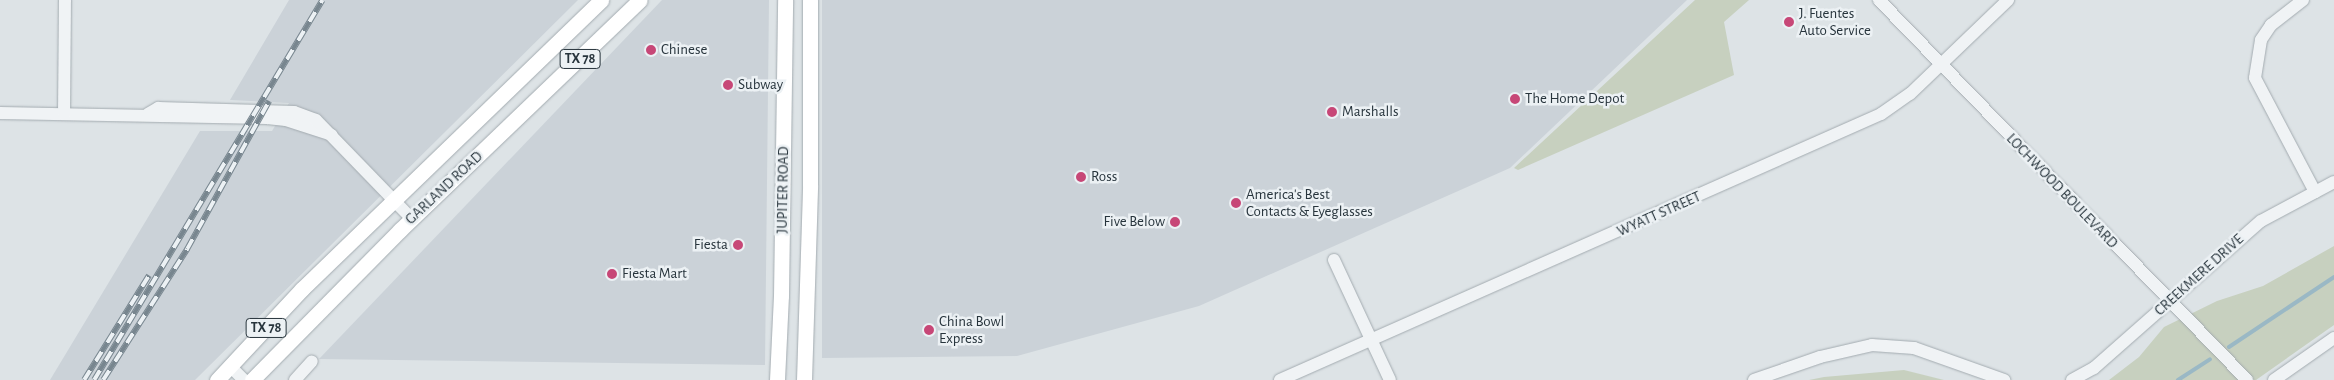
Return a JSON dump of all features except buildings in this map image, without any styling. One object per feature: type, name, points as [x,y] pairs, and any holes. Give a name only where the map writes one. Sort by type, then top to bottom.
[{"type":"main road","name":"GARLAND ROAD","points":[[217,380],[393,200],[601,0]]},
{"type":"main road","name":"GARLAND ROAD","points":[[252,380],[412,218],[519,118],[640,0]]},
{"type":"main road","name":"JUPITER ROAD","points":[[776,380],[781,296],[785,0]]},
{"type":"main road","name":"JUPITER ROAD","points":[[804,380],[808,290],[810,0]]},
{"type":"main road","points":[[785,63],[810,49]]},
{"type":"main road","points":[[500,99],[519,118]]},
{"type":"main road","points":[[781,296],[808,290]]},
{"type":"street","points":[[64,114],[65,0]]},
{"type":"street","name":"LOCHWOOD BOULEVARD","points":[[1879,0],[2247,380]]},
{"type":"street","name":"WYATT STREET","points":[[1280,380],[1841,134],[1881,114],[1910,94],[2008,0]]},
{"type":"street","points":[[2303,0],[2271,25],[2261,40],[2255,78],[2315,192]]},
{"type":"street","points":[[0,113],[148,114],[158,108],[274,109],[294,112],[316,120],[412,218]]},
{"type":"street","name":"CREEKMERE DRIVE","points":[[2072,380],[2094,368],[2261,221],[2334,182]]},
{"type":"street","points":[[1334,260],[1390,380]]},
{"type":"street","points":[[2274,380],[2334,338]]},
{"type":"street","points":[[1754,380],[1820,357],[1872,345],[1914,348],[2004,380]]},
{"type":"street","points":[[295,380],[312,361]]},
{"type":"street","points":[[230,366],[244,380]]},
{"type":"shaded area","points":[[289,0],[578,0],[195,380],[50,380],[200,131],[272,131],[289,103],[230,100]]},
{"type":"shaded area","points":[[662,0],[769,0],[765,365],[319,359]]},
{"type":"shaded area","points":[[822,0],[1687,0],[1510,168],[1199,306],[1017,356],[822,358]]},
{"type":"green space","points":[[1695,0],[1749,0],[1724,22],[1734,75],[1518,170],[1514,168]]},
{"type":"green space","points":[[2334,246],[2334,325],[2256,380],[2109,380],[2139,357],[2164,327],[2217,301],[2263,286]]},
{"type":"green space","points":[[1904,370],[1944,380],[1809,380],[1824,377]]},
{"type":"waterway","points":[[2229,347],[2334,277]]},
{"type":"waterway","points":[[2178,380],[2210,359]]},
{"type":"railway","points":[[94,380],[322,0]]},
{"type":"railway","points":[[103,380],[187,249],[269,101]]},
{"type":"railway","points":[[84,380],[149,275]]},
{"type":"place","name":"J. Fuentes Auto Service","points":[[1789,22]]},
{"type":"place","name":"Chinese","points":[[651,50]]},
{"type":"place","name":"Subway","points":[[728,85]]},
{"type":"place","name":"The Home Depot","points":[[1515,99]]},
{"type":"place","name":"Marshalls","points":[[1332,112]]},
{"type":"place","name":"Ross","points":[[1081,177]]},
{"type":"place","name":"America's Best Contacts & Eyeglasses","points":[[1236,203]]},
{"type":"place","name":"Five Below","points":[[1175,222]]},
{"type":"place","name":"Fiesta","points":[[738,245]]},
{"type":"place","name":"Fiesta Mart","points":[[612,274]]},
{"type":"place","name":"China Bowl Express","points":[[929,330]]}]
